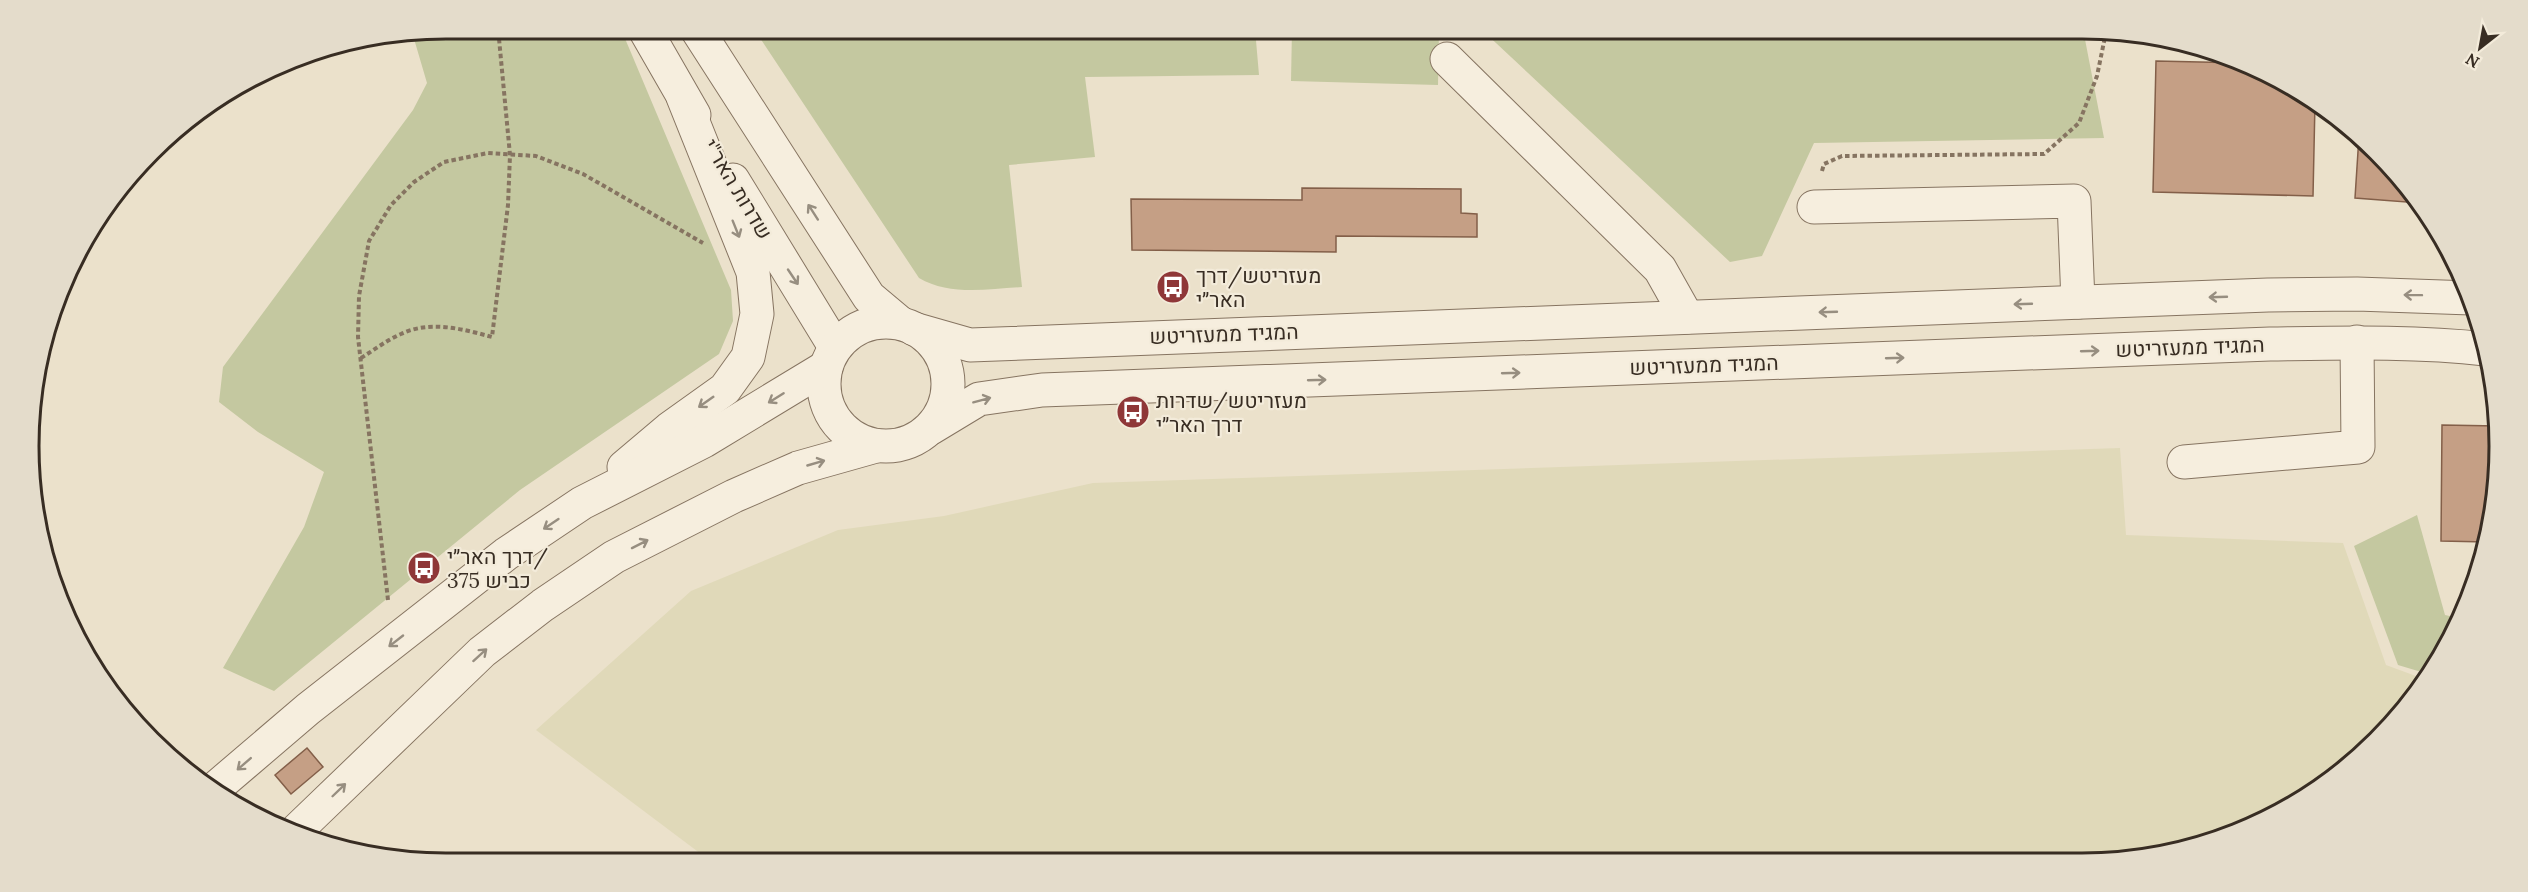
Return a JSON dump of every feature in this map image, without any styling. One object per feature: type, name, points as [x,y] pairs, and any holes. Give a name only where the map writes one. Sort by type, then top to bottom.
[{"type":"street","name":"שדרות האר\"י","points":[[651,39],[830,357]]},
{"type":"street","points":[[301,826],[482,652],[543,605],[614,557],[734,496],[787,473],[876,446],[896,446],[915,439],[931,428],[942,412],[948,393],[947,374],[941,355],[930,340],[907,326],[869,297],[703,39]]},
{"type":"street","points":[[1447,59],[1660,269],[1687,317]]},
{"type":"street","points":[[221,784],[308,709],[506,554],[582,503],[669,429],[725,389],[748,357],[757,314],[753,273],[683,97]]},
{"type":"street","points":[[1814,207],[2074,201],[2078,302]]},
{"type":"street","name":"המגיד ממעזריטש","points":[[907,326],[970,345],[2078,302],[2357,294],[2461,298]]},
{"type":"street","points":[[582,503],[704,441],[830,357],[848,334],[864,326],[882,322],[907,326]]},
{"type":"street","points":[[2184,462],[2358,447],[2356,342]]},
{"type":"street","name":"המגיד ממעזריטש","points":[[931,428],[979,399],[1041,390],[2356,342],[2477,348]]},
{"type":"street","points":[[830,357],[823,387],[828,408],[839,426],[856,439],[876,446]]},
{"type":"path","points":[[361,358],[402,333],[430,326],[466,329],[492,338],[508,205],[510,155],[499,39]]},
{"type":"path","points":[[1814,207],[1824,164],[1842,156],[2044,154],[2079,123],[2097,76],[2104,40]]},
{"type":"path","points":[[392,644],[386,561],[358,337],[359,296],[369,242],[391,205],[414,182],[444,162],[488,153],[536,156],[584,174],[753,273]]},
{"type":"shaded area","points":[[2120,448],[2126,535],[2343,543],[2386,665],[2417,676],[2388,714],[2350,752],[2308,784],[2262,811],[2238,822],[2187,839],[2135,850],[2082,853],[700,853],[536,730],[691,591],[838,530],[944,516],[1093,483]]},
{"type":"green space","points":[[625,39],[731,290],[733,321],[719,354],[520,490],[274,691],[223,668],[304,527],[324,472],[258,432],[219,402],[223,367],[413,110],[427,83],[414,40]]},
{"type":"green space","points":[[761,39],[1256,39],[1259,75],[1085,77],[1095,157],[1009,165],[1022,287],[956,289],[931,284],[919,278]]},
{"type":"green space","points":[[1292,39],[1439,39],[1438,85],[1291,81]]},
{"type":"green space","points":[[1492,39],[2085,39],[2104,138],[1814,143],[1762,256],[1730,262]]},
{"type":"green space","points":[[2417,515],[2445,615],[2451,616],[2420,672],[2398,665],[2354,546]]},
{"type":"building","points":[[2156,61],[2217,62],[2262,81],[2315,113],[2313,196],[2153,192]]},
{"type":"building","points":[[2358,147],[2408,202],[2355,198]]},
{"type":"building","points":[[1302,188],[1461,189],[1461,213],[1477,214],[1477,237],[1336,236],[1336,252],[1132,250],[1131,199],[1302,200]]},
{"type":"building","points":[[2442,425],[2488,426],[2486,499],[2477,542],[2441,541]]},
{"type":"building","points":[[307,748],[323,767],[291,794],[275,775]]},
{"type":"place","name":"מעזריטש/דרך האר״י","points":[[1173,287]]},
{"type":"place","name":"מעזריטש/שדרות דרך האר״י","points":[[1133,412]]},
{"type":"place","name":"דרך האר״י/ כביש 375","points":[[424,568]]}]
